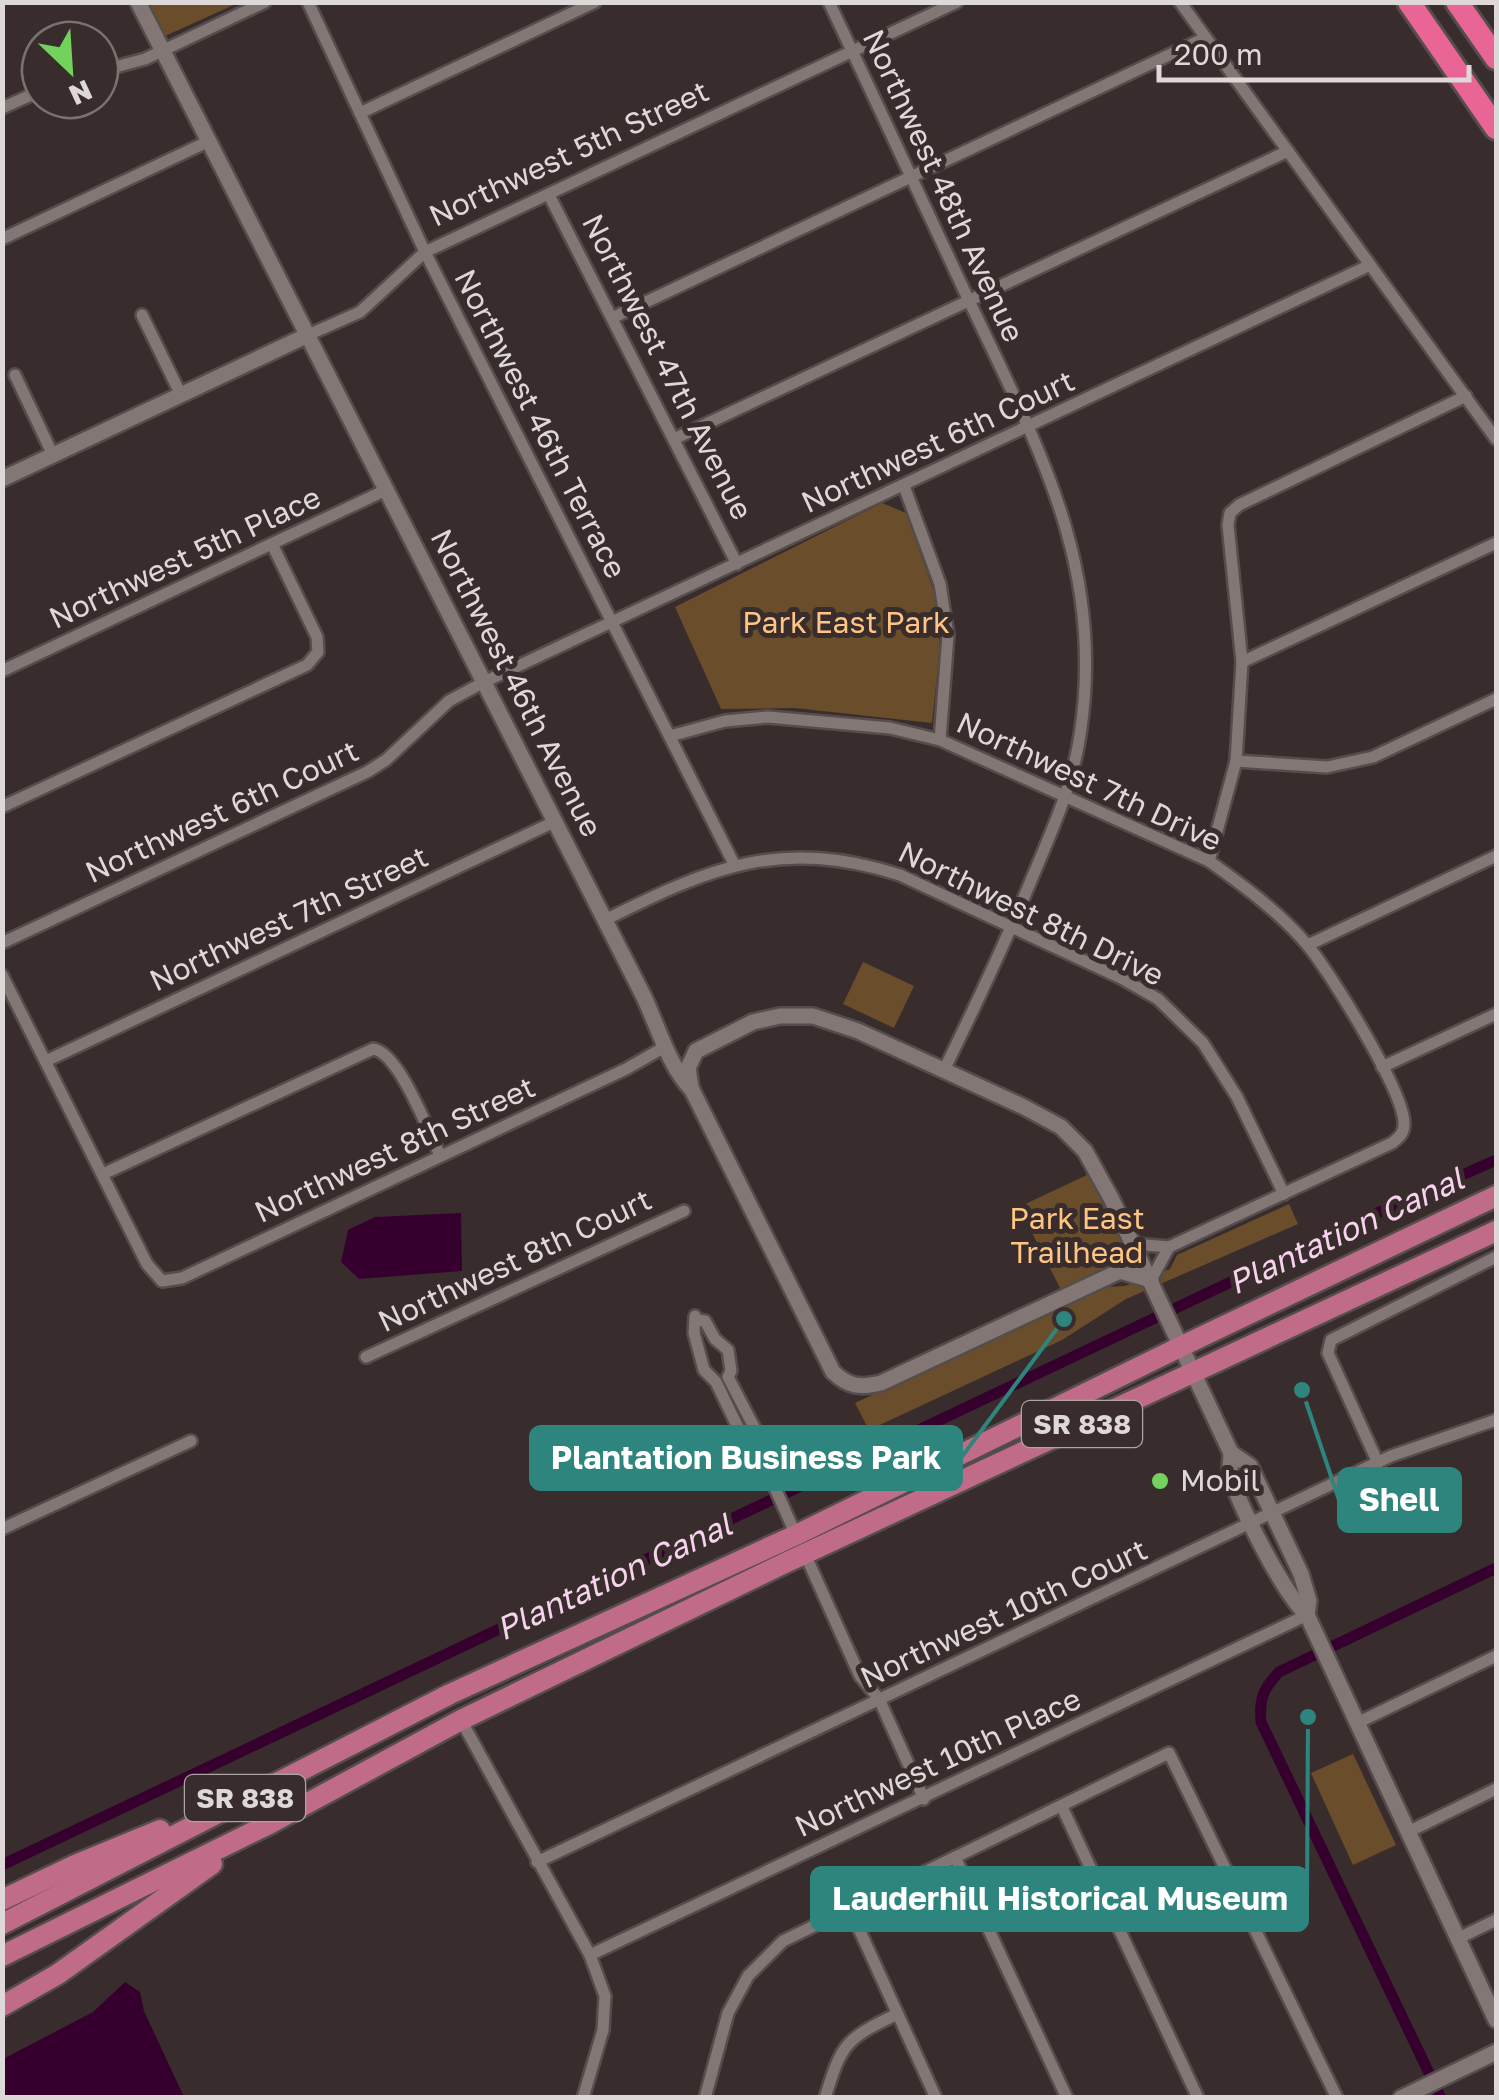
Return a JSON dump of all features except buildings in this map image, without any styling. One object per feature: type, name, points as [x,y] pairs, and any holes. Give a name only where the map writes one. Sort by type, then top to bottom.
[{"type":"highway","points":[[1409,2],[1496,128]]},
{"type":"highway","points":[[1457,2],[1493,50]]},
{"type":"main road","name":"SR 838","points":[[797,1536],[806,1547],[824,1522],[1496,1196]]},
{"type":"main road","name":"SR 838","points":[[2,1924],[489,1676],[797,1536],[1192,1372],[1496,1231]]},
{"type":"main road","name":"SR 838","points":[[2,1956],[271,1823],[461,1720],[785,1564],[797,1536]]},
{"type":"main road","points":[[461,1720],[489,1676]]},
{"type":"main road","points":[[2,1900],[75,1865],[259,1790]]},
{"type":"main road","points":[[2,2006],[58,1974],[271,1823]]},
{"type":"street","name":"Northwest 46th Avenue","points":[[138,2],[666,1039]]},
{"type":"street","points":[[120,65],[163,52],[266,2]]},
{"type":"street","name":"Northwest 46th Terrace","points":[[308,2],[426,252],[734,864]]},
{"type":"street","points":[[360,113],[595,2]]},
{"type":"street","name":"Northwest 48th Avenue","points":[[829,2],[1029,428],[1063,509],[1082,598],[1086,682],[1080,738],[1067,796],[1012,928],[944,1070]]},
{"type":"street","name":"Northwest 5th Street","points":[[2,479],[360,312],[426,252],[957,2]]},
{"type":"street","points":[[1180,2],[1496,439]]},
{"type":"street","points":[[612,318],[1205,38]]},
{"type":"street","points":[[2,239],[209,141]]},
{"type":"street","points":[[674,440],[1288,151]]},
{"type":"street","name":"Northwest 47th Avenue","points":[[549,195],[737,564]]},
{"type":"street","name":"Northwest 6th Court","points":[[2,943],[367,772],[386,760],[449,702],[484,682],[1368,266]]},
{"type":"street","points":[[142,315],[181,395]]},
{"type":"street","points":[[15,375],[54,455]]},
{"type":"street","points":[[1209,861],[1236,761],[1242,662],[1230,514],[1239,505],[1466,396]]},
{"type":"street","points":[[904,486],[940,584],[948,635],[940,740]]},
{"type":"street","name":"Northwest 5th Place","points":[[2,671],[388,489]]},
{"type":"street","points":[[1242,662],[1496,543]]},
{"type":"street","points":[[2,807],[307,665],[318,652],[318,637],[272,544]]},
{"type":"street","points":[[1236,761],[1327,767],[1373,757],[1496,698]]},
{"type":"street","name":"Northwest 7th Drive","points":[[670,736],[725,722],[768,717],[890,728],[940,740],[1209,861],[1237,881],[1308,945],[1335,983],[1382,1068],[1404,1121],[1402,1134],[1392,1143],[1284,1194]]},
{"type":"street","name":"Northwest 7th Street","points":[[46,1061],[554,822]]},
{"type":"street","points":[[1308,945],[1496,856]]},
{"type":"street","name":"Northwest 8th Drive","points":[[605,920],[679,883],[734,864],[772,858],[820,857],[864,863],[900,875],[1158,999],[1203,1043],[1236,1097],[1284,1194]]},
{"type":"street","points":[[2,975],[103,1174],[363,1051],[380,1049],[394,1062],[440,1156]]},
{"type":"street","points":[[1382,1068],[1496,1014]]},
{"type":"street","points":[[666,1039],[679,1048],[696,1051],[753,1022],[780,1016],[814,1016],[858,1031],[1061,1128],[1085,1151],[1182,1346],[1230,1453],[1230,1474],[1253,1525],[1296,1606],[1307,1615],[1496,2020]]},
{"type":"street","points":[[666,1039],[675,1065],[692,1090],[833,1372],[847,1384],[864,1387],[881,1383],[1120,1271],[1134,1244]]},
{"type":"street","name":"Northwest 8th Street","points":[[103,1174],[147,1264],[162,1280],[182,1278],[647,1057],[666,1039]]},
{"type":"street","points":[[692,1090],[688,1068],[696,1051]]},
{"type":"street","points":[[647,1057],[662,1056],[675,1065]]},
{"type":"street","points":[[1134,1244],[1169,1247],[1284,1194]]},
{"type":"street","name":"Northwest 8th Court","points":[[366,1357],[684,1211]]},
{"type":"street","points":[[1152,1282],[1169,1247]]},
{"type":"street","points":[[1378,1463],[1328,1353],[1331,1340],[1496,1257]]},
{"type":"street","points":[[1120,1271],[1152,1282]]},
{"type":"street","points":[[771,1479],[766,1450],[728,1377],[728,1350],[715,1339],[705,1321],[696,1318],[694,1326],[704,1370],[716,1382],[743,1438],[771,1479],[860,1676],[879,1699],[924,1799]]},
{"type":"street","points":[[698,1347],[715,1339]]},
{"type":"street","name":"Northwest 10th Court","points":[[537,1862],[1378,1463],[1496,1420]]},
{"type":"street","points":[[2,1529],[190,1441]]},
{"type":"street","points":[[1230,1453],[1250,1466],[1301,1574],[1310,1601],[1307,1615]]},
{"type":"street","name":"Northwest 10th Place","points":[[590,1955],[1307,1615]]},
{"type":"street","points":[[1358,1723],[1496,1656]]},
{"type":"street","points":[[461,1720],[590,1955],[605,1996],[603,2030],[583,2098]]},
{"type":"street","points":[[705,2098],[728,2013],[748,1976],[783,1942],[1169,1752],[1337,2098]]},
{"type":"street","points":[[1410,1831],[1496,1789]]},
{"type":"street","points":[[1062,1807],[1198,2098]]},
{"type":"street","points":[[955,1857],[1067,2098]]},
{"type":"street","points":[[848,1907],[936,2098]]},
{"type":"street","points":[[1459,1938],[1496,1920]]},
{"type":"street","points":[[825,2098],[836,2062],[854,2035],[897,2014]]},
{"type":"street","points":[[1402,2098],[1496,2052]]},
{"type":"green space","points":[[146,3],[238,3],[163,37]]},
{"type":"green space","name":"Park East Park","points":[[882,503],[906,513],[934,592],[940,647],[932,723],[795,708],[721,709],[675,607]]},
{"type":"green space","points":[[863,962],[914,986],[894,1028],[843,1004]]},
{"type":"green space","name":"Park East Trailhead","points":[[1089,1174],[1118,1231],[1128,1233],[1125,1247],[1106,1272],[1062,1292],[1019,1207]]},
{"type":"green space","points":[[1289,1204],[1298,1224],[1126,1299],[1062,1340],[869,1430],[855,1403],[1103,1287],[1125,1286],[1170,1269],[1177,1255]]},
{"type":"green space","points":[[1353,1754],[1396,1845],[1353,1865],[1311,1773]]},
{"type":"shaded area","points":[[461,1213],[462,1271],[359,1279],[341,1262],[348,1230],[375,1217]]},
{"type":"shaded area","points":[[125,1982],[140,1992],[144,2011],[184,2097],[3,2097],[3,2059],[93,2012]]},
{"type":"waterway","name":"Plantation Canal","points":[[2,1865],[1355,1223],[1496,1160]]},
{"type":"waterway","points":[[1441,2098],[1261,1722],[1261,1707],[1266,1689],[1279,1672],[1496,1568]]},
{"type":"place","name":"Plantation Business Park","points":[[1064,1319]]},
{"type":"place","name":"Shell","points":[[1302,1390]]},
{"type":"place","name":"Mobil","points":[[1160,1481]]},
{"type":"place","name":"Lauderhill Historical Museum","points":[[1308,1717]]}]
